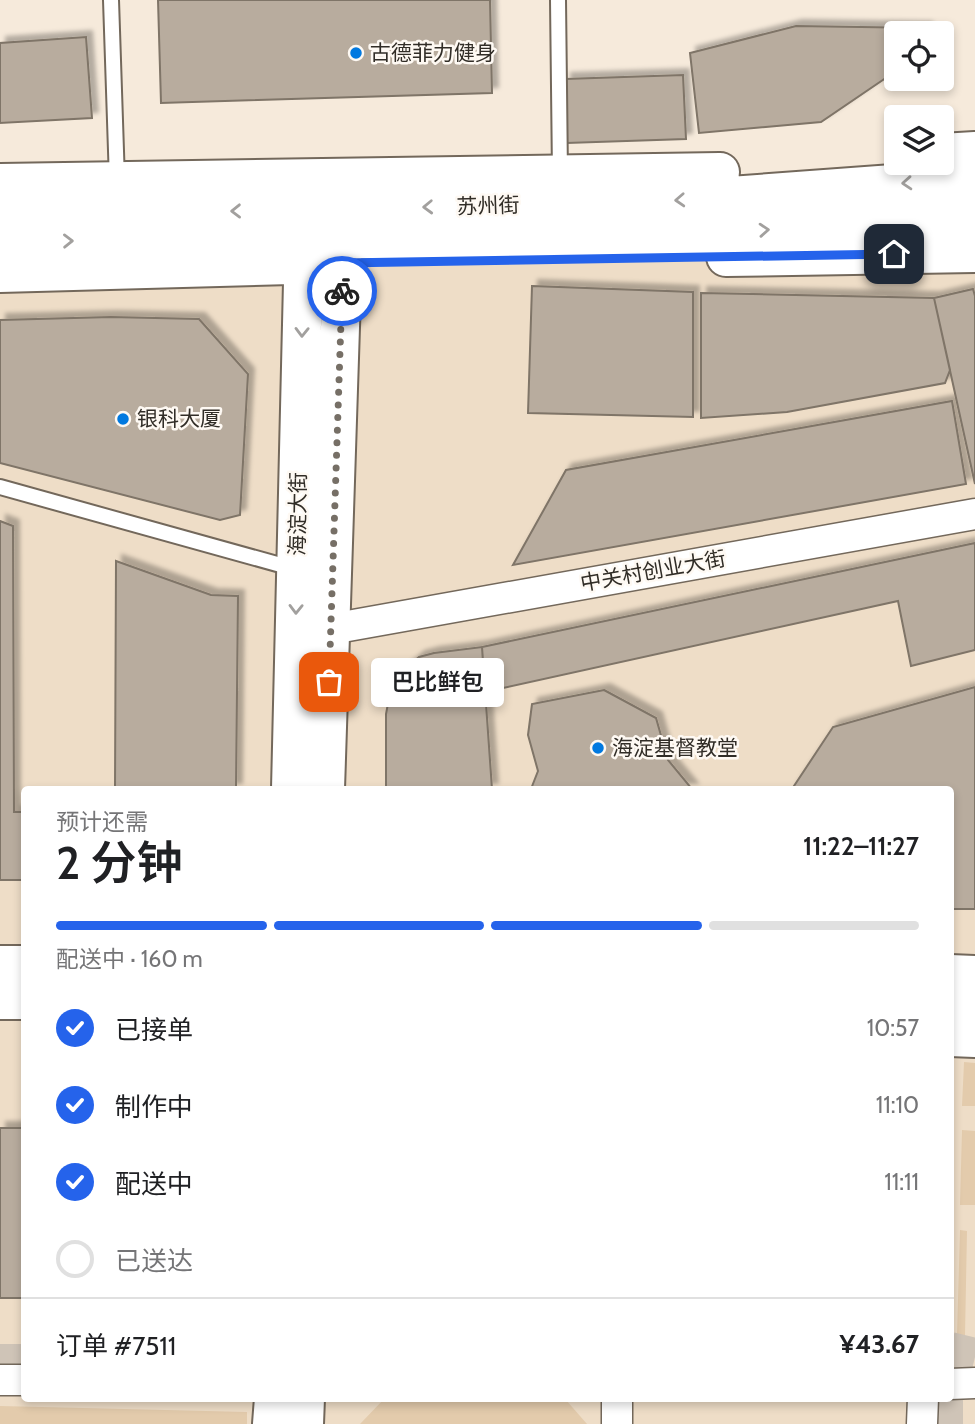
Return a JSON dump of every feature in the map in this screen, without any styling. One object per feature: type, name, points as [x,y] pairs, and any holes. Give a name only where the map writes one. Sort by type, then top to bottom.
[{"type":"main road","points":[[954,152],[975,151]]},
{"type":"main road","name":"苏州街","points":[[0,214],[117,197],[560,189],[884,158]]},
{"type":"main road","name":"苏州街","points":[[343,237],[560,189],[693,199],[975,178]]},
{"type":"main road","name":"苏州街","points":[[0,183],[117,197],[304,238]]},
{"type":"main road","name":"苏州街","points":[[0,242],[699,234],[975,215]]},
{"type":"main road","name":"苏州街","points":[[0,273],[304,238],[343,237],[975,253]]},
{"type":"main road","name":"海淀大街","points":[[325,786],[343,237]]},
{"type":"main road","name":"海淀大街","points":[[291,786],[304,238]]},
{"type":"main road","points":[[0,965],[21,965]]},
{"type":"main road","points":[[954,974],[975,975]]},
{"type":"main road","points":[[0,1000],[21,1000]]},
{"type":"main road","points":[[954,1000],[975,1001]]},
{"type":"main road","points":[[954,1037],[975,1038]]},
{"type":"main road","points":[[272,1424],[274,1402]]},
{"type":"main road","points":[[304,1424],[305,1402]]},
{"type":"street","name":"中关村创业大街","points":[[331,629],[975,514]]},
{"type":"street","points":[[0,1380],[21,1380]]},
{"type":"street","points":[[954,1384],[975,1383]]},
{"type":"street","points":[[617,1402],[617,1424]]},
{"type":"street","points":[[922,1424],[923,1402]]},
{"type":"lane","points":[[111,0],[117,197]]},
{"type":"lane","points":[[558,0],[560,189]]},
{"type":"lane","points":[[0,487],[296,569]]},
{"type":"shaded area","points":[[975,214],[975,1424],[0,1424],[0,242]]},
{"type":"shaded area","points":[[964,1062],[975,1063],[975,1106],[962,1106]]},
{"type":"shaded area","points":[[962,1130],[975,1131],[975,1205],[960,1205]]},
{"type":"shaded area","points":[[960,1230],[967,1231],[965,1335],[957,1335]]},
{"type":"shaded area","points":[[381,1402],[568,1402],[587,1424],[360,1424]]},
{"type":"shaded area","points":[[0,1406],[247,1412],[247,1424],[0,1424]]},
{"type":"building","points":[[158,0],[490,0],[492,93],[161,103]]},
{"type":"building","points":[[796,26],[884,27],[884,79],[821,122],[699,133],[690,53]]},
{"type":"building","points":[[86,37],[92,118],[0,123],[0,43]]},
{"type":"building","points":[[683,75],[686,139],[567,143],[565,79]]},
{"type":"building","points":[[532,286],[693,292],[693,417],[528,413]]},
{"type":"building","points":[[973,289],[975,296],[975,484],[934,298]]},
{"type":"building","points":[[701,293],[934,298],[950,370],[945,383],[787,412],[701,418]]},
{"type":"building","name":"银科大厦","points":[[111,317],[199,319],[248,374],[240,515],[220,520],[0,463],[0,320]]},
{"type":"building","points":[[952,401],[966,484],[513,565],[566,470]]},
{"type":"building","points":[[0,521],[13,526],[14,812],[21,812],[21,880],[0,880]]},
{"type":"building","points":[[975,543],[975,650],[911,666],[898,601],[485,692],[482,647]]},
{"type":"building","points":[[116,561],[211,595],[238,596],[236,786],[115,786]]},
{"type":"building","points":[[482,647],[492,786],[386,786],[386,714],[389,698],[406,668],[419,657]]},
{"type":"building","points":[[975,687],[975,909],[954,909],[954,786],[794,786],[833,727]]},
{"type":"building","name":"海淀基督教堂","points":[[604,690],[656,718],[668,760],[690,786],[532,786],[538,771],[528,735],[532,704]]},
{"type":"building","points":[[0,1128],[21,1128],[21,1298],[0,1298]]},
{"type":"tunnel","points":[[954,1352],[975,1357]]},
{"type":"tunnel","points":[[0,1363],[21,1363]]},
{"type":"tunnel","points":[[944,1402],[944,1424]]},
{"type":"way so far","points":[[329,682],[342,291]]},
{"type":"place","name":"古德菲力健身","points":[[356,53]]},
{"type":"place","name":"银科大厦","points":[[123,419]]},
{"type":"place","name":"巴比鲜包","points":[[329,682]]},
{"type":"place","name":"海淀基督教堂","points":[[598,748]]},
{"type":"route","points":[[342,291],[342,263],[894,254]]}]
